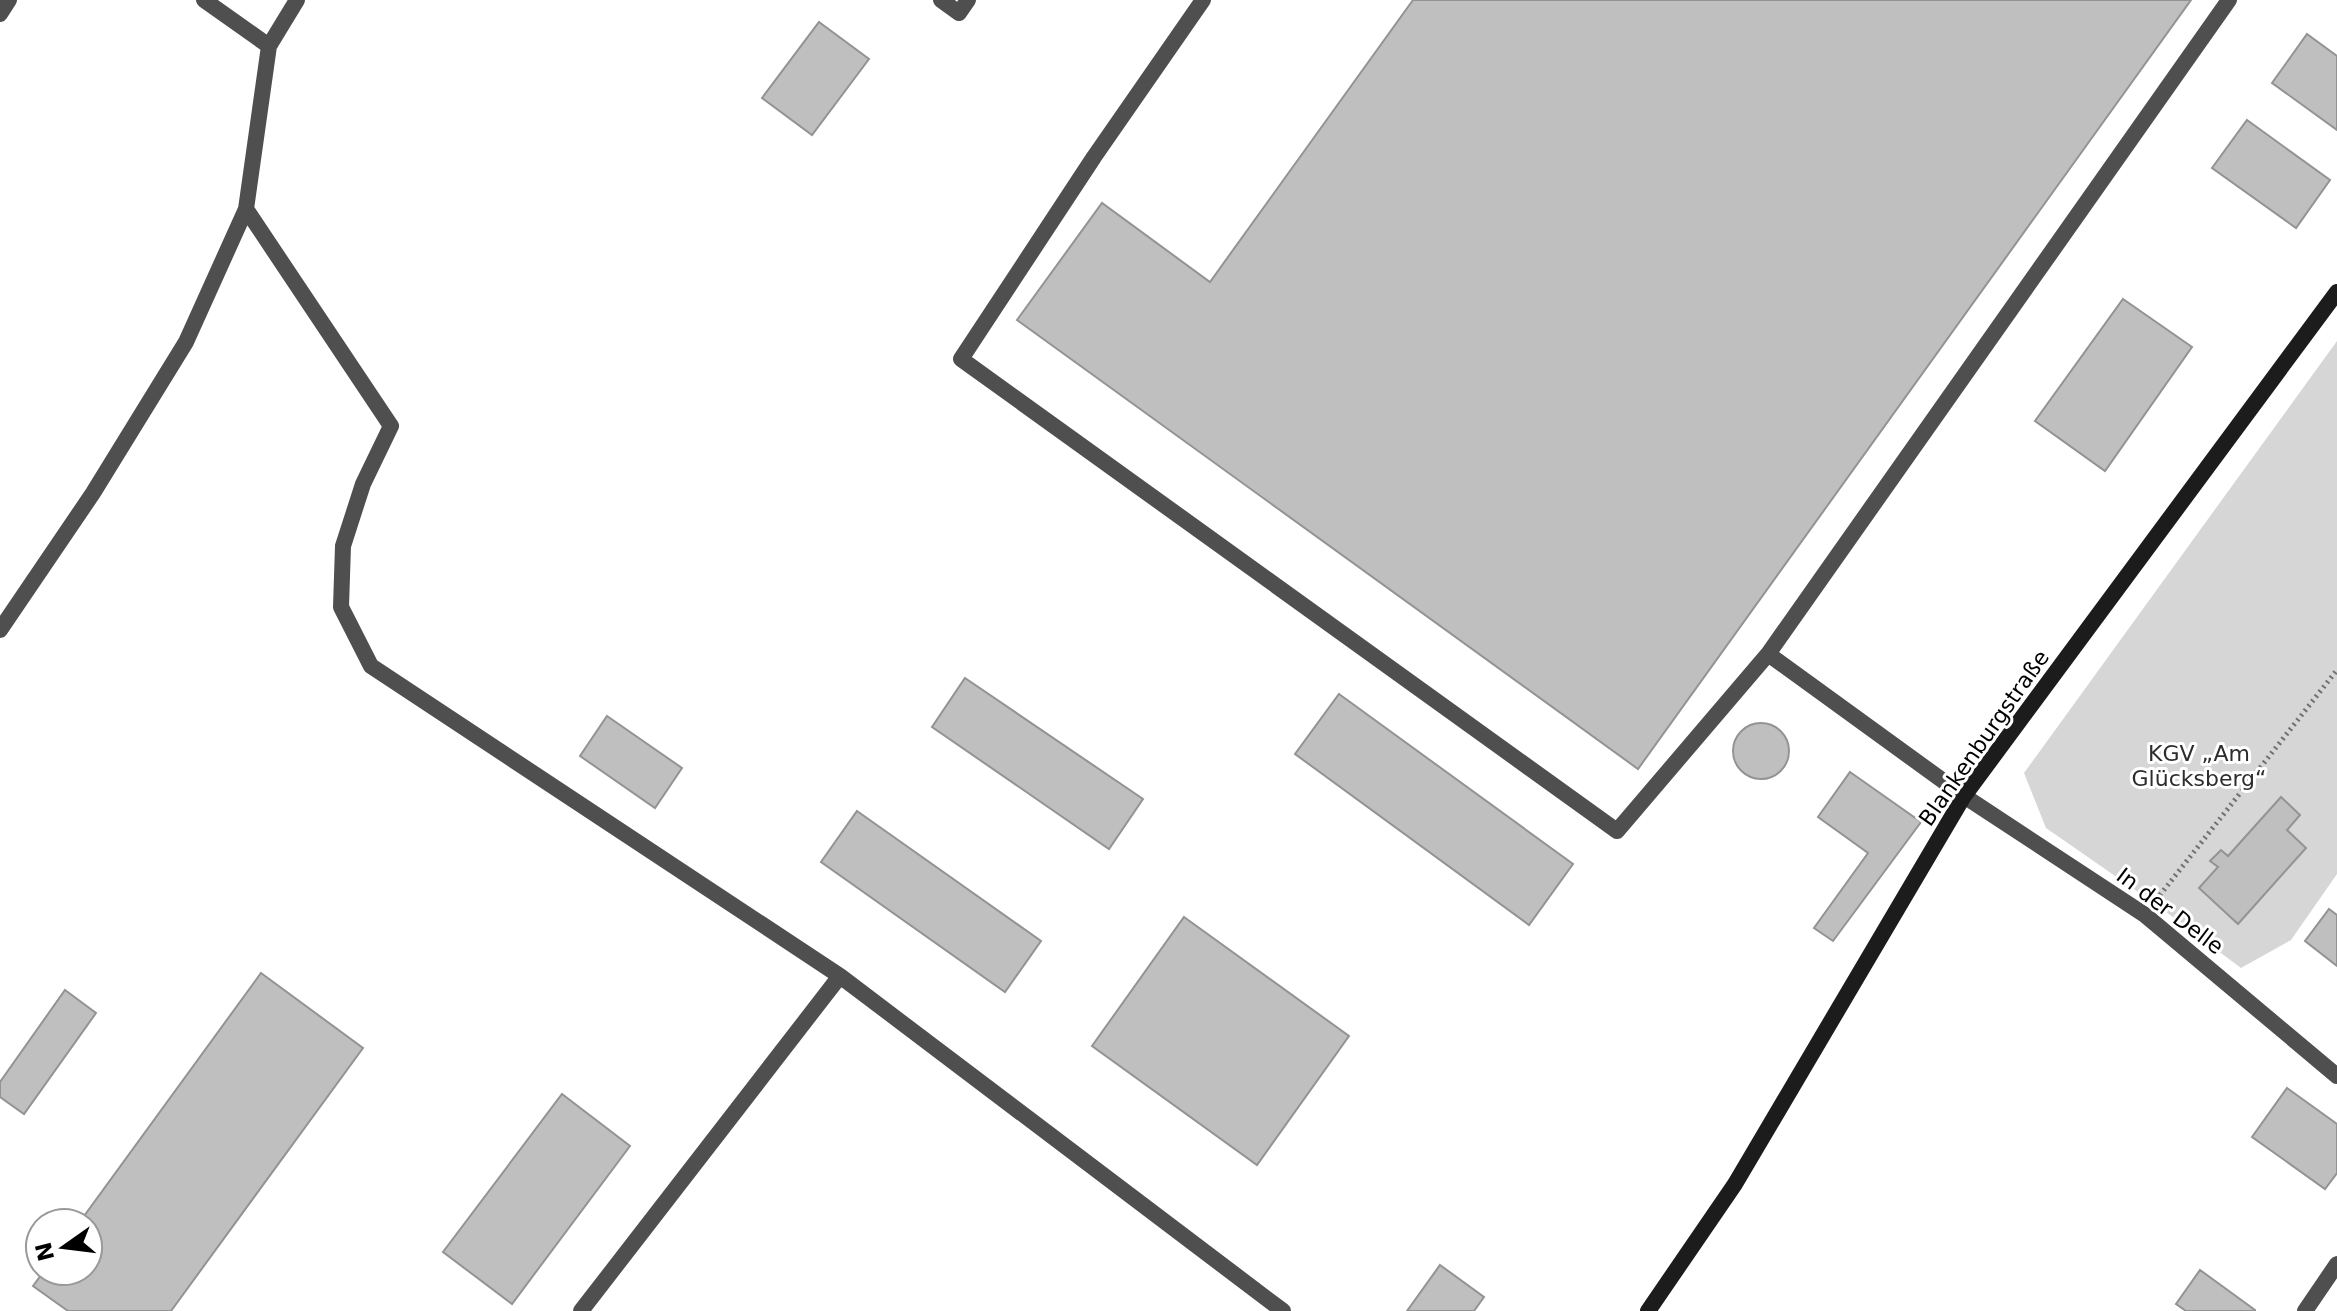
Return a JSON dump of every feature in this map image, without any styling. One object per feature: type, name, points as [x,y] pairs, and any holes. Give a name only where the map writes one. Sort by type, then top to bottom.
[{"type":"main road","name":"Blankenburgstraße","points":[[1648,1311],[1735,1184],[1964,796],[2337,292]]},
{"type":"street","points":[[0,14],[9,0]]},
{"type":"street","points":[[204,0],[269,46]]},
{"type":"street","points":[[0,630],[93,493],[186,342],[246,209],[269,46],[297,0]]},
{"type":"street","points":[[941,0],[959,13],[968,0]]},
{"type":"street","points":[[1203,0],[1094,157],[961,359],[1617,831],[1768,654],[2229,0]]},
{"type":"street","points":[[246,209],[391,426],[363,484],[343,546],[341,607],[371,666],[840,976],[1280,1310]]},
{"type":"street","name":"In der Delle","points":[[1768,654],[1964,796],[2145,915],[2337,1076]]},
{"type":"street","points":[[581,1311],[840,976]]},
{"type":"street","points":[[2305,1311],[2337,1264]]},
{"type":"path","points":[[2145,915],[2337,670]]},
{"type":"green space","name":"KGV „Am Glücksberg“","points":[[2337,341],[2337,874],[2291,940],[2241,968],[2046,828],[2024,773]]},
{"type":"building","points":[[1413,0],[2191,0],[1638,769],[1017,320],[1102,203],[1210,282]]},
{"type":"building","points":[[819,22],[869,59],[812,135],[762,98]]},
{"type":"building","points":[[2307,34],[2337,56],[2337,130],[2272,83]]},
{"type":"building","points":[[2247,120],[2330,180],[2296,228],[2212,168]]},
{"type":"building","points":[[2123,299],[2192,347],[2105,471],[2035,421]]},
{"type":"building","points":[[965,678],[1143,799],[1109,849],[932,727]]},
{"type":"building","points":[[1339,694],[1573,864],[1529,925],[1295,754]]},
{"type":"building","points":[[607,716],[682,768],[655,808],[580,756]]},
{"type":"building","points":[[1761,723],[1781,731],[1789,751],[1781,771],[1761,779],[1741,771],[1733,751],[1741,731]]},
{"type":"building","points":[[1850,772],[1921,822],[1833,941],[1814,928],[1868,853],[1818,817]]},
{"type":"building","points":[[2281,797],[2300,815],[2287,830],[2306,848],[2238,924],[2199,888],[2218,867],[2210,861],[2221,850],[2228,856]]},
{"type":"building","points":[[857,811],[1041,941],[1005,992],[821,862]]},
{"type":"building","points":[[2329,909],[2337,915],[2337,966],[2305,941]]},
{"type":"building","points":[[1184,917],[1349,1036],[1257,1165],[1092,1046]]},
{"type":"building","points":[[261,973],[363,1048],[171,1311],[68,1311],[34,1287],[104,1287],[104,1207],[91,1207]]},
{"type":"building","points":[[65,990],[96,1013],[24,1114],[0,1097],[0,1082]]},
{"type":"building","points":[[2287,1088],[2337,1124],[2337,1173],[2325,1189],[2252,1137]]},
{"type":"building","points":[[562,1094],[630,1146],[512,1304],[443,1252]]},
{"type":"building","points":[[1440,1265],[1484,1297],[1474,1311],[1407,1311]]},
{"type":"building","points":[[2200,1270],[2255,1311],[2186,1311],[2176,1304]]}]
